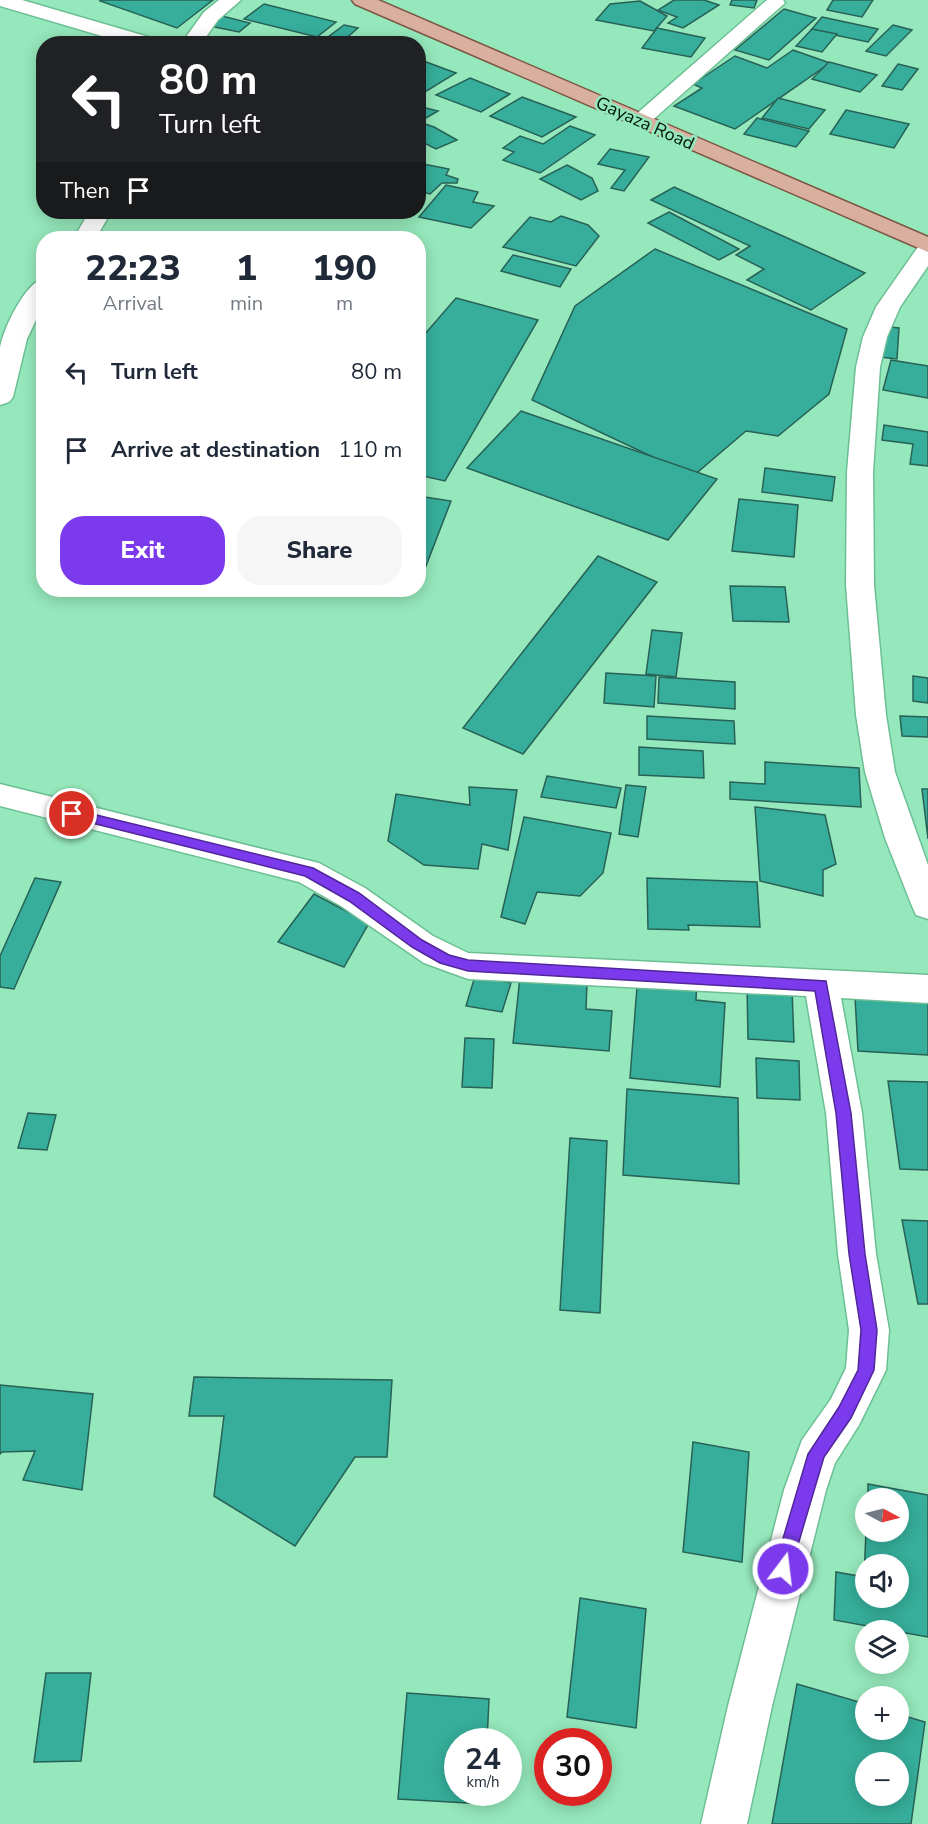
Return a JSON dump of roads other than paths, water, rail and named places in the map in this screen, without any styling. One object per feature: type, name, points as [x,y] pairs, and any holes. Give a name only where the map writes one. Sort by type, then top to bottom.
[{"type":"main road","name":"Gayaza Road","points":[[362,0],[928,247]]},
{"type":"street","points":[[1,0],[125,36]]},
{"type":"street","points":[[197,36],[211,16],[231,0]]},
{"type":"street","points":[[640,121],[775,3]]},
{"type":"street","points":[[928,247],[888,307],[875,337],[866,387],[860,472],[860,585],[871,715],[878,760],[901,838],[928,906]]},
{"type":"street","points":[[0,397],[12,346],[36,298]]},
{"type":"street","points":[[0,795],[308,872],[354,897],[417,943],[445,959],[468,966],[928,989]]},
{"type":"street","points":[[724,1824],[783,1569],[811,1472],[817,1454],[845,1412],[866,1370],[869,1330],[857,1254],[844,1113],[821,985]]}]
